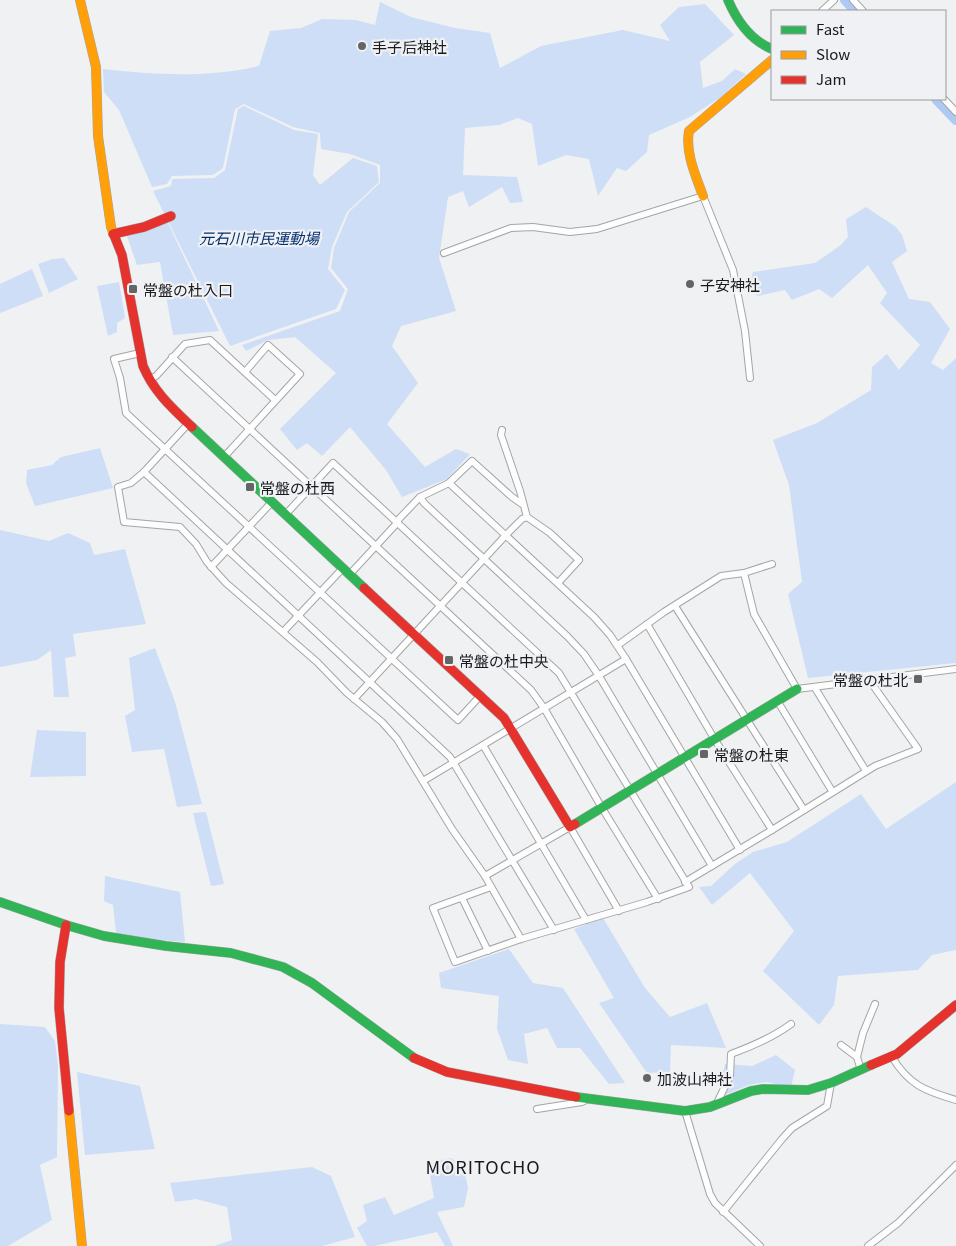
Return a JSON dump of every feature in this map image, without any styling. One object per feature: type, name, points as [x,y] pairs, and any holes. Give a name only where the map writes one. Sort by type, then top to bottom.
[{"type":"street","points":[[80,0],[96,67],[98,136],[113,234],[122,255],[140,353],[149,380],[164,401],[188,424],[504,718],[619,911]]},
{"type":"street","points":[[728,0],[748,33],[771,49]]},
{"type":"street","points":[[823,10],[834,0]]},
{"type":"street","points":[[853,0],[862,10]]},
{"type":"street","points":[[750,378],[746,331],[733,270],[703,196],[689,150],[687,136],[689,132],[771,61]]},
{"type":"street","points":[[945,100],[956,112]]},
{"type":"street","points":[[444,253],[511,228],[547,228],[570,232],[597,229],[703,196]]},
{"type":"street","points":[[113,234],[144,227],[172,216]]},
{"type":"street","points":[[149,380],[156,376],[185,344],[210,340],[275,400]]},
{"type":"street","points":[[224,457],[300,374],[268,345],[245,372]]},
{"type":"street","points":[[140,353],[114,359],[120,378],[126,413],[458,720],[480,695]]},
{"type":"street","points":[[172,357],[524,684],[544,708],[658,899]]},
{"type":"street","points":[[188,424],[144,472],[131,483],[118,487],[124,522],[180,527],[196,544],[211,567],[226,583],[259,613],[284,632],[354,699],[382,722],[397,739],[452,829],[485,876],[521,940]]},
{"type":"street","points":[[502,430],[501,435],[527,517],[550,533],[579,560],[558,583]]},
{"type":"street","points":[[284,632],[320,592],[375,546],[420,497],[449,482],[472,461],[522,504]]},
{"type":"street","points":[[286,514],[333,463],[553,666],[571,692],[689,887],[658,899],[455,962],[433,908],[491,887]]},
{"type":"street","points":[[144,472],[450,757],[554,930]]},
{"type":"street","points":[[449,482],[558,583],[598,622],[618,645],[740,850]]},
{"type":"street","points":[[420,497],[424,503],[584,654],[712,866]]},
{"type":"street","points":[[211,567],[272,502]]},
{"type":"street","points":[[354,699],[506,535],[522,519],[527,517]]},
{"type":"street","points":[[618,645],[720,576],[744,573],[772,564]]},
{"type":"street","points":[[744,573],[754,614],[797,689]]},
{"type":"street","points":[[675,606],[749,720],[804,810]]},
{"type":"street","points":[[647,624],[715,740],[772,830]]},
{"type":"street","points":[[423,780],[626,659]]},
{"type":"street","points":[[485,876],[686,758],[797,689],[956,669]]},
{"type":"street","points":[[685,882],[874,766],[918,749],[870,681]]},
{"type":"street","points":[[815,688],[866,771]]},
{"type":"street","points":[[778,702],[832,791]]},
{"type":"street","points":[[483,745],[586,920]]},
{"type":"street","points":[[462,898],[488,951]]},
{"type":"street","points":[[0,902],[66,925],[120,939],[231,953],[283,967],[312,984],[397,1047],[424,1063],[446,1072],[587,1100],[685,1111],[703,1109],[751,1090],[808,1090],[831,1082],[892,1057],[905,1049],[956,1004]]},
{"type":"street","points":[[66,925],[60,962],[59,1008],[82,1246]]},
{"type":"street","points":[[861,1070],[857,1057],[863,1033],[875,1004]]},
{"type":"street","points":[[716,1104],[730,1076],[731,1054],[762,1043],[791,1024]]},
{"type":"street","points":[[841,1045],[857,1057]]},
{"type":"street","points":[[892,1057],[901,1072],[912,1082],[937,1094],[956,1100]]},
{"type":"street","points":[[723,1212],[792,1128],[827,1106],[831,1082]]},
{"type":"street","points":[[537,1109],[587,1100]]},
{"type":"street","points":[[685,1111],[710,1194],[723,1212],[760,1246]]},
{"type":"street","points":[[868,1246],[898,1223],[956,1165]]},
{"type":"green space","points":[[380,2],[411,17],[455,28],[490,33],[500,68],[541,46],[623,30],[670,41],[660,25],[679,7],[705,4],[734,35],[700,62],[703,88],[722,81],[735,69],[746,74],[721,97],[690,117],[649,135],[647,152],[626,171],[617,168],[598,196],[589,159],[566,155],[538,166],[532,124],[518,118],[499,125],[465,128],[463,175],[517,177],[523,202],[510,203],[502,187],[469,207],[463,191],[448,197],[439,258],[456,311],[401,326],[392,346],[418,383],[387,424],[425,467],[456,449],[470,454],[447,479],[402,497],[386,470],[350,427],[322,456],[307,443],[297,450],[280,429],[336,373],[295,337],[268,340],[246,351],[242,345],[340,311],[348,289],[331,268],[334,248],[349,212],[380,183],[380,165],[350,154],[321,149],[320,133],[293,127],[244,104],[235,109],[223,168],[213,175],[172,176],[167,184],[152,187],[119,110],[104,92],[103,69],[142,73],[201,74],[259,66],[270,31],[301,28],[322,19],[356,20],[375,25]]},
{"type":"green space","name":"元石川市民運動場","points":[[244,106],[294,130],[318,134],[313,175],[320,185],[353,158],[377,166],[379,182],[347,212],[332,247],[328,269],[345,290],[336,309],[230,346],[153,191],[171,186],[172,179],[214,178],[225,170],[238,109]]},
{"type":"green space","points":[[866,207],[896,227],[902,235],[907,251],[892,262],[909,299],[930,302],[950,329],[931,363],[943,370],[956,358],[956,663],[808,678],[788,594],[802,582],[789,485],[773,440],[817,423],[871,390],[872,367],[887,354],[899,370],[920,345],[880,303],[887,293],[868,265],[832,298],[819,289],[792,300],[785,290],[758,296],[748,288],[753,272],[815,263],[841,245],[848,237],[846,219]]},
{"type":"green space","points":[[167,221],[219,331],[173,335],[160,262],[137,265],[127,236]]},
{"type":"green space","points":[[64,258],[78,279],[49,293],[38,264]]},
{"type":"green space","points":[[32,269],[43,296],[0,313],[0,284]]},
{"type":"green space","points":[[119,282],[125,318],[117,323],[117,332],[108,336],[97,286]]},
{"type":"green space","points":[[100,448],[113,488],[35,506],[26,483],[27,470],[52,465],[61,457]]},
{"type":"green space","points":[[0,530],[49,541],[68,533],[90,543],[94,555],[125,549],[146,624],[73,634],[76,656],[65,658],[69,697],[54,697],[51,650],[37,660],[0,667]]},
{"type":"green space","points":[[155,648],[175,702],[202,804],[177,807],[164,749],[132,752],[125,716],[135,710],[129,658]]},
{"type":"green space","points":[[37,730],[86,732],[86,776],[30,777]]},
{"type":"green space","points":[[956,782],[956,950],[932,955],[918,970],[838,976],[834,1005],[819,1025],[763,971],[794,931],[750,873],[712,905],[699,887],[711,886],[735,864],[753,852],[787,842],[861,794],[886,829]]},
{"type":"green space","points":[[206,812],[224,884],[211,886],[193,813]]},
{"type":"green space","points":[[105,876],[180,892],[185,942],[132,938],[116,933],[113,905],[104,901]]},
{"type":"green space","points":[[603,918],[645,988],[670,1017],[707,1003],[726,1048],[671,1045],[670,1072],[647,1073],[599,1003],[614,998],[574,929]]},
{"type":"green space","points":[[509,949],[533,983],[563,988],[625,1083],[609,1084],[580,1048],[557,1048],[547,1028],[524,1034],[528,1064],[508,1060],[497,1029],[499,996],[441,988],[439,973]]},
{"type":"green space","points":[[0,1024],[45,1027],[55,1041],[58,1066],[57,1157],[40,1165],[52,1220],[8,1246],[0,1246]]},
{"type":"green space","points":[[776,1055],[795,1070],[791,1087],[766,1082],[749,1085],[725,1095],[721,1082],[725,1064],[752,1066]]},
{"type":"green space","points":[[77,1072],[140,1086],[155,1149],[85,1155]]},
{"type":"green space","points":[[451,1158],[464,1168],[468,1188],[464,1207],[437,1212],[453,1246],[445,1246],[437,1232],[367,1246],[357,1228],[367,1221],[363,1205],[385,1197],[394,1215],[434,1198],[430,1176],[440,1160]]},
{"type":"green space","points":[[312,1167],[331,1176],[355,1237],[322,1246],[214,1246],[232,1240],[227,1207],[196,1199],[175,1202],[170,1183]]},
{"type":"waterway","points":[[845,0],[854,10]]},
{"type":"waterway","points":[[937,100],[956,120]]},
{"type":"traffic: fast","points":[[728,0],[745,29],[757,41],[771,48]]},
{"type":"traffic: fast","points":[[192,427],[364,588]]},
{"type":"traffic: fast","points":[[575,824],[797,689]]},
{"type":"traffic: fast","points":[[0,902],[104,936],[166,946],[231,953],[283,967],[312,983],[414,1058]]},
{"type":"traffic: fast","points":[[576,1097],[685,1111],[710,1107],[751,1091],[763,1089],[808,1090],[831,1083],[871,1065]]},
{"type":"traffic: slow","points":[[80,0],[96,67],[98,136],[111,227],[114,235]]},
{"type":"traffic: slow","points":[[703,196],[690,156],[689,131],[771,61]]},
{"type":"traffic: slow","points":[[69,1111],[82,1246]]},
{"type":"traffic: jam","points":[[113,234],[144,227],[171,216]]},
{"type":"traffic: jam","points":[[114,235],[122,255],[143,366],[158,392],[192,427]]},
{"type":"traffic: jam","points":[[364,588],[504,718],[570,827],[575,824]]},
{"type":"traffic: jam","points":[[66,925],[60,962],[59,1008],[69,1111]]},
{"type":"traffic: jam","points":[[871,1065],[897,1054],[956,1005]]},
{"type":"traffic: jam","points":[[414,1058],[447,1072],[576,1097]]},
{"type":"place","name":"手子后神社","points":[[362,46]]},
{"type":"place","name":"子安神社","points":[[690,284]]},
{"type":"place","name":"常盤の杜入口","points":[[133,289]]},
{"type":"place","name":"常盤の杜西","points":[[250,487]]},
{"type":"place","name":"常盤の杜中央","points":[[449,660]]},
{"type":"place","name":"常盤の杜北","points":[[918,679]]},
{"type":"place","name":"常盤の杜東","points":[[704,754]]},
{"type":"place","name":"加波山神社","points":[[647,1078]]},
{"type":"district","name":"MORITOCHO","points":[[483,1166]]}]
